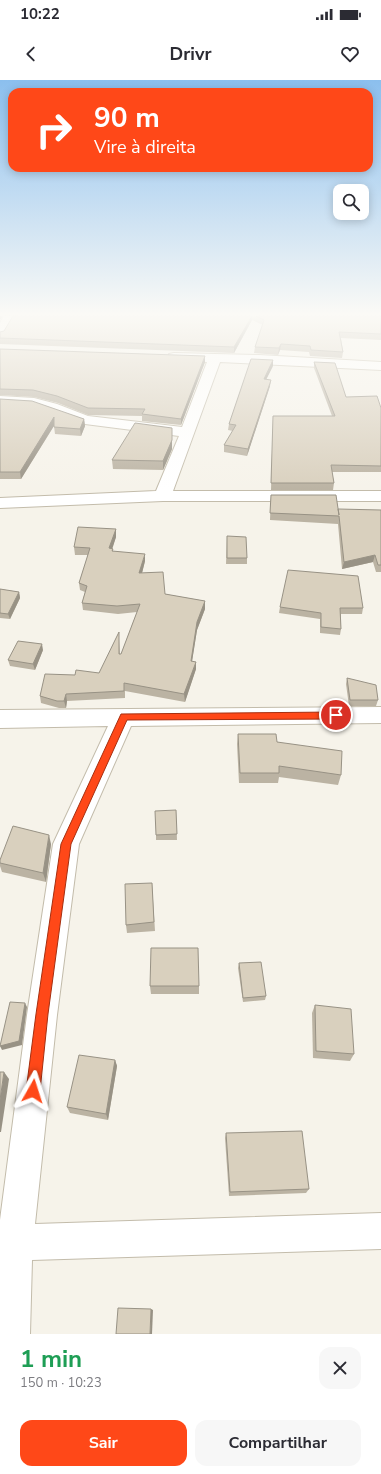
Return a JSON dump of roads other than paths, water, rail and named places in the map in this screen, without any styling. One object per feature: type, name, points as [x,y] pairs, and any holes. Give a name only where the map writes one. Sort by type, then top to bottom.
[{"type":"street","points":[[163,496],[186,432],[202,399],[209,375]]},
{"type":"street","points":[[0,400],[34,402],[52,407],[85,420],[186,432]]},
{"type":"street","points":[[0,503],[163,496],[381,496]]},
{"type":"street","points":[[0,719],[381,715]]},
{"type":"street","points":[[11,1334],[8,1245],[66,844],[124,717]]},
{"type":"street","points":[[8,1245],[381,1231]]}]
